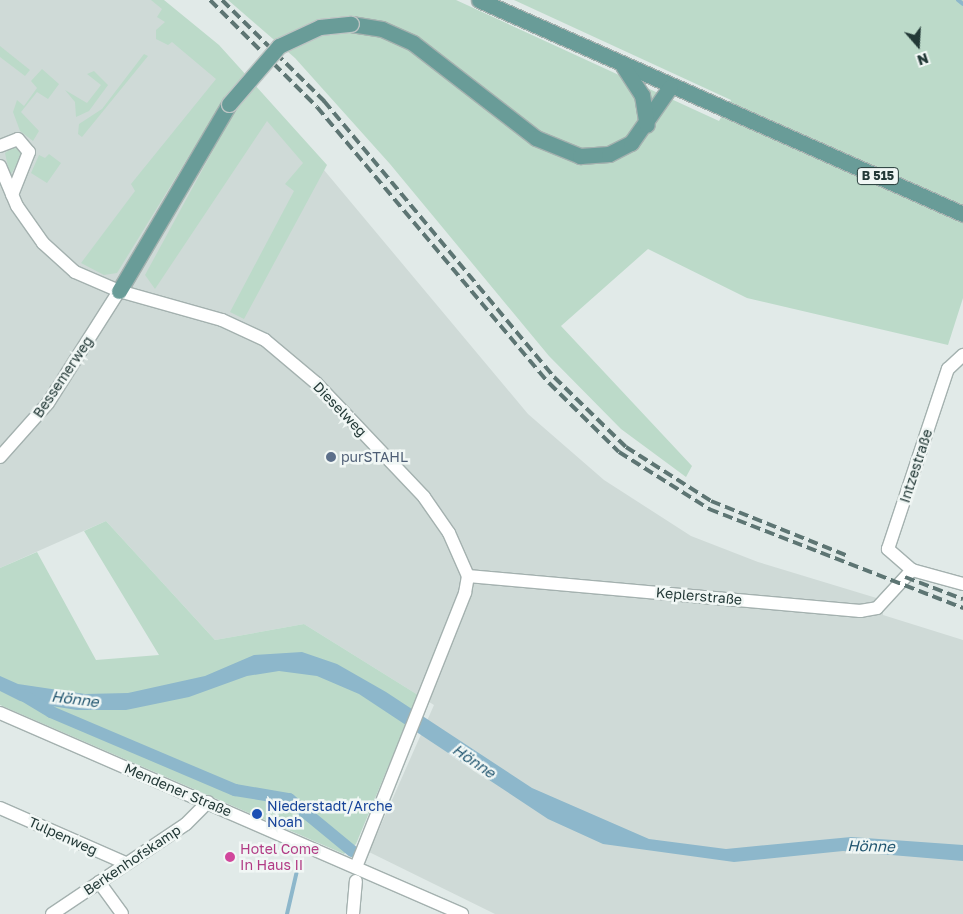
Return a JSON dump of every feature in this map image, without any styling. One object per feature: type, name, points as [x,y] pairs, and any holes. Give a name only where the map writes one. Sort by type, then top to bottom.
[{"type":"main road","name":"B 515","points":[[479,0],[670,87],[963,214]]},
{"type":"main road","points":[[119,291],[229,104],[279,46],[320,26],[351,24],[382,29],[413,43],[513,121],[565,153],[609,154],[631,142],[648,125],[670,87]]},
{"type":"main road","points":[[622,65],[642,95],[648,125]]},
{"type":"street","points":[[0,146],[18,139],[29,152],[12,195]]},
{"type":"street","name":"Dieselweg","points":[[0,166],[12,195],[43,243],[75,272],[119,291],[222,320],[265,340],[289,358],[424,497],[449,533],[468,576]]},
{"type":"street","name":"Bessemerweg","points":[[0,457],[48,403],[119,291]]},
{"type":"street","name":"Intzestraße","points":[[912,570],[888,548],[948,369],[961,356]]},
{"type":"street","points":[[912,570],[963,584]]},
{"type":"street","name":"Keplerstraße","points":[[468,576],[860,611],[877,608],[912,570]]},
{"type":"street","points":[[356,867],[458,616],[468,576]]},
{"type":"street","name":"Mendener Straße","points":[[0,713],[462,914]]},
{"type":"street","name":"Berkenhofskamp","points":[[52,914],[125,863],[186,824],[208,802]]},
{"type":"street","name":"Tulpenweg","points":[[0,808],[125,863]]},
{"type":"street","points":[[353,914],[356,881]]},
{"type":"street","points":[[100,882],[122,914]]},
{"type":"shaded area","points":[[0,0],[155,0],[237,66],[528,414],[604,480],[691,536],[758,562],[883,600],[883,615],[963,640],[963,914],[495,914],[369,852],[434,705],[304,624],[215,640],[106,521],[0,568]]},
{"type":"green space","points":[[151,0],[164,0],[219,45],[327,165],[244,319],[230,312],[294,191],[285,184],[303,163],[267,121],[155,289],[145,275],[236,108],[224,99],[117,273],[104,275],[81,263],[135,191],[131,184],[216,79],[172,42],[168,45],[156,39],[156,30],[165,22],[157,17],[162,9]]},
{"type":"green space","points":[[228,0],[456,0],[719,121],[731,100],[514,0],[963,0],[963,298],[948,345],[747,298],[648,249],[561,326],[692,466],[686,477],[621,429],[549,356],[390,164],[295,58]]},
{"type":"green space","points":[[0,46],[30,70],[25,76],[0,57]]},
{"type":"green space","points":[[144,54],[148,56],[82,137],[78,134],[79,124],[102,109]]},
{"type":"green space","points":[[42,69],[59,84],[48,99],[37,92],[21,112],[39,131],[33,141],[20,131],[13,112],[17,100],[24,106],[37,88],[31,81]]},
{"type":"green space","points":[[94,71],[108,85],[89,111],[76,117],[75,102],[65,90],[87,103],[101,85],[87,74]]},
{"type":"green space","points":[[15,146],[22,155],[10,176],[5,153]]},
{"type":"green space","points":[[49,154],[61,163],[47,183],[31,173],[39,155],[45,158]]},
{"type":"green space","points":[[106,521],[215,640],[304,624],[418,695],[356,844],[344,854],[0,705],[0,568],[37,552],[96,660],[159,655],[84,531]]},
{"type":"water","name":"Hönne","points":[[302,652],[337,664],[386,692],[532,788],[649,839],[726,849],[851,837],[963,845],[963,861],[843,851],[734,862],[603,844],[548,819],[359,694],[317,676],[279,671],[247,676],[189,697],[126,710],[77,710],[20,701],[0,691],[0,676],[18,684],[85,694],[128,693],[205,676],[254,655]]},
{"type":"waterway","points":[[958,0],[963,4]]},
{"type":"waterway","name":"Hönne","points":[[23,695],[51,712],[235,790],[289,799],[352,851]]},
{"type":"waterway","points":[[287,914],[299,862]]},
{"type":"railway","points":[[210,0],[317,107],[549,383],[619,452],[709,509],[963,608]]},
{"type":"railway","points":[[222,0],[324,101],[554,377],[626,447],[711,501],[848,556]]},
{"type":"railway","points":[[905,577],[963,599]]},
{"type":"place","name":"purSTAHL","points":[[331,457]]},
{"type":"place","name":"Niederstadt/Arche Noah","points":[[257,814]]},
{"type":"place","name":"Hotel Come In Haus II","points":[[230,857]]}]
